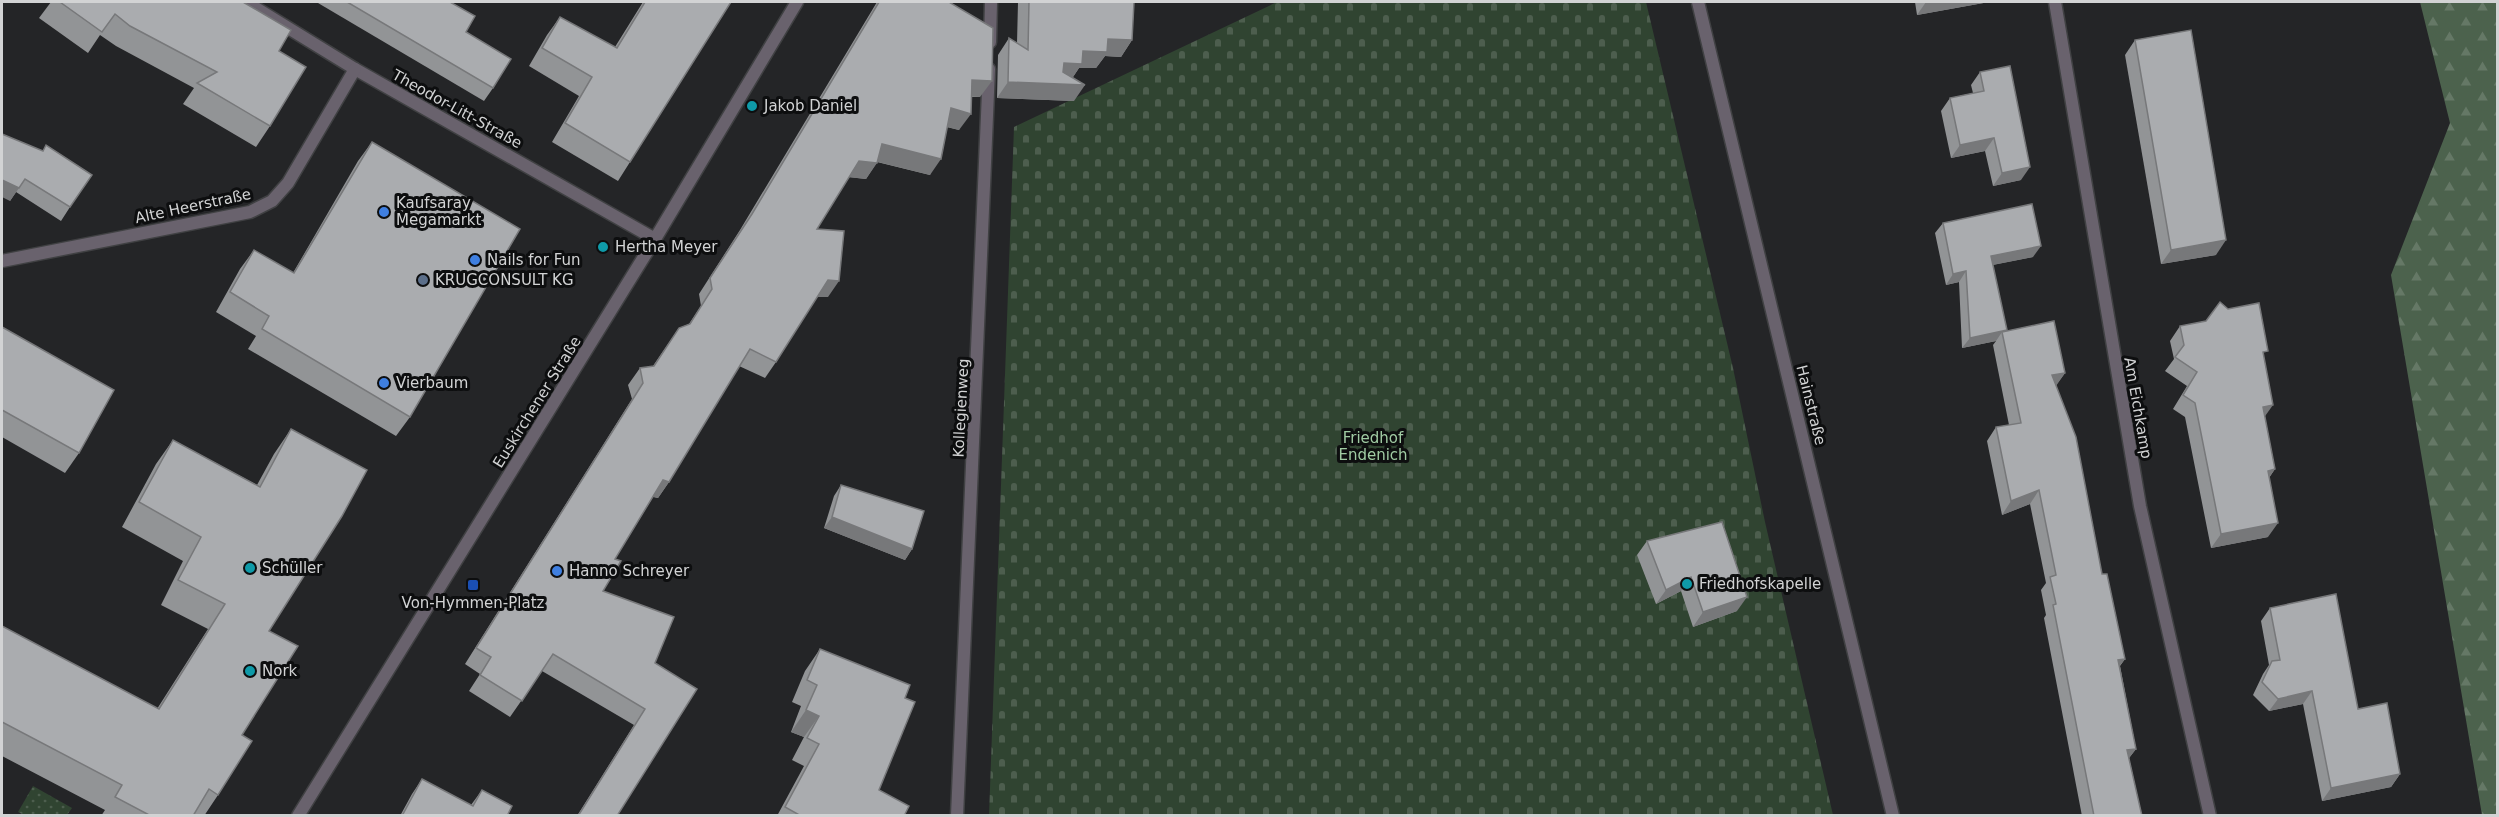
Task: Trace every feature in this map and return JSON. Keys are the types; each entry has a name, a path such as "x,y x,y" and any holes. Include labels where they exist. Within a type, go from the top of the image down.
{"street":[{"name":"Theodor-Litt-Straße","path":"246,2 355,69 655,239"},
{"name":"Euskirchener Straße","path":"298,816 655,239 797,2"},
{"name":"Kollegienweg","path":"957,816 986,193 992,2"},
{"name":"Hainstraße","path":"1698,2 1893,816"},
{"name":"Am Eichkamp","path":"2055,2 2140,506 2210,816"},
{"name":"Alte Heerstraße","path":"2,261 250,212 272,201 288,183 355,69"}],"green space":[{"name":"Friedhof Endenich","path":"1277,2 1646,2 1733,368 1765,522 1833,815 989,816 1014,127"},
{"path":"2420,2 2497,2 2497,815 2482,815 2391,275 2450,123"},
{"path":"33,786 72,808 67,815 24,815 18,812"}],"building":[{"path":"60,2 243,2 291,30 279,51 306,67 270,126 197,83 217,72 130,26 115,14 102,32"},
{"path":"347,2 450,2 475,16 466,32 511,59 493,88"},
{"path":"645,2 731,2 630,162 565,123 592,77 542,48 560,17 617,48"},
{"path":"879,2 949,2 993,28 992,81 972,80 971,114 951,108 941,159 882,144 877,163 859,161 817,229 844,231 839,281 828,280 776,362 750,349 669,482 663,480 615,559 621,561 603,591 674,617 655,663 697,689 617,816 578,816 645,709 553,654 522,701 480,675 491,657 476,648 643,383 640,368 654,366 679,328 690,324 712,289 710,278 752,214"},
{"path":"1029,2 1134,2 1132,40 1108,39 1107,52 1083,51 1082,64 1064,63 1063,72 1085,85 1008,82 1009,38 1028,50"},
{"path":"2191,30 2226,240 2171,250 2135,40"},
{"path":"2010,66 2030,167 2002,173 1994,138 1960,145 1950,98 1984,91 1980,72"},
{"path":"2,134 43,151 46,145 92,175 70,207 25,179 19,188 2,180"},
{"path":"372,142 520,229 410,417 262,329 269,316 230,292 254,250 294,273"},
{"path":"2032,204 2041,246 1991,256 2007,330 1970,338 1966,271 1953,274 1943,223"},
{"path":"2220,302 2228,309 2259,303 2268,351 2263,352 2273,405 2263,407 2275,469 2268,471 2278,523 2221,534 2195,403 2183,395 2197,372 2175,357 2184,345 2180,326 2206,321"},
{"path":"2054,321 2065,373 2052,375 2076,437 2102,574 2107,574 2125,659 2118,660 2136,749 2127,750 2142,816 2094,816 2053,605 2056,604 2050,577 2056,575 2039,490 2011,501 1996,427 2021,423 2002,332"},
{"path":"2,327 114,390 79,453 2,410"},
{"path":"291,429 367,470 342,516 269,631 298,646 242,735 252,741 218,795 209,789 193,816 151,816 115,797 122,785 2,722 2,626 159,709 225,604 178,580 201,537 139,502 173,440 260,487"},
{"path":"841,485 924,511 912,549 832,517"},
{"name":"Friedhofskapelle","path":"1722,522 1747,597 1703,612 1691,577 1666,590 1647,541"},
{"path":"2336,594 2358,709 2387,703 2400,774 2331,788 2312,691 2278,699 2262,682 2272,661 2280,660 2270,608"},
{"path":"820,649 910,685 905,698 915,702 879,790 909,806 904,816 801,816 785,807 819,744 807,738 819,716 806,710 817,685 807,680"},
{"path":"422,779 473,806 482,790 512,806 507,816 402,816"}],"place":[{"name":"Jakob Daniel","path":"752,106"},
{"name":"Kaufsaray Megamarkt","path":"384,212"},
{"name":"Hertha Meyer","path":"603,247"},
{"name":"Nails for Fun","path":"475,260"},
{"name":"KRUGCONSULT KG","path":"423,280"},
{"name":"Vierbaum","path":"384,383"},
{"name":"Schüller","path":"250,568"},
{"name":"Hanno Schreyer","path":"557,571"},
{"name":"Friedhofskapelle","path":"1687,584"},
{"name":"Von-Hymmen-Platz","path":"473,585"},
{"name":"Nork","path":"250,671"}]}
